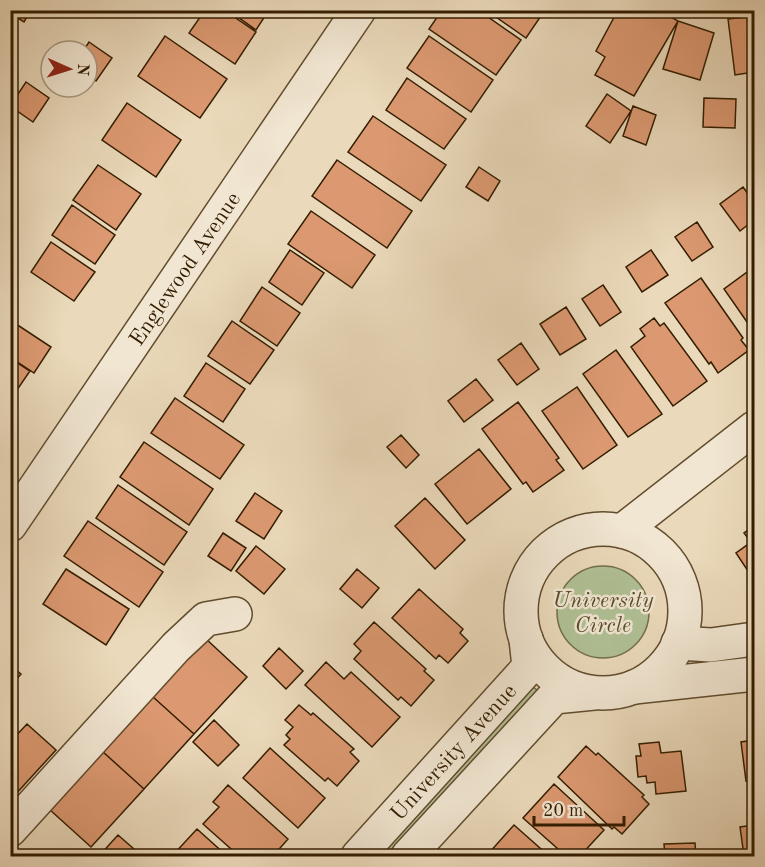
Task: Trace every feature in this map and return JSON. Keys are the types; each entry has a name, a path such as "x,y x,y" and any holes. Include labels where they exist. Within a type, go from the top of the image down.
{"street":[{"name":"Englewood Avenue","path":"10,525 359,10"},
{"path":"622,531 754,428"},
{"path":"632,687 651,677 667,662 678,643 684,621 684,598 678,576 666,558 648,542 622,531 603,528 574,534 549,549 536,564 527,581 522,600 522,620 526,639 535,656 562,682 579,689 597,692 754,674"},
{"path":"10,830 176,647 207,619 235,614"},
{"name":"University Avenue","path":"358,856 529,667 526,639"},
{"path":"678,643 711,645 754,639"},
{"name":"University Avenue","path":"408,856 554,697 597,692"}],"green space":[{"name":"University Circle","path":"603,566 621,569 636,579 646,594 649,612 646,630 636,645 621,655 603,658 585,655 570,645 560,630 557,612 560,594 570,579 585,569"},
{"path":"531,685 538,691 536,696 389,856 372,856"}],"building":[{"path":"10,10 31,10 24,22 10,13"},
{"path":"205,10 224,10 256,32 235,64 189,33"},
{"path":"228,10 269,10 256,30"},
{"path":"442,10 478,10 521,40 496,75 429,29"},
{"path":"486,10 545,10 526,38"},
{"path":"618,10 659,10 678,21 634,96 595,75 605,57 596,51"},
{"path":"754,16 754,72 735,75 728,19"},
{"path":"678,21 714,33 700,80 663,69"},
{"path":"165,36 227,79 200,118 138,76"},
{"path":"429,36 493,80 471,112 407,68"},
{"path":"99,49 112,58 99,77"},
{"path":"407,78 466,119 444,149 386,110"},
{"path":"26,82 39,91 39,99 48,99 33,122 10,106"},
{"path":"607,94 631,111 610,143 586,126"},
{"path":"704,98 736,99 735,128 703,127"},
{"path":"127,103 181,140 156,177 102,140"},
{"path":"633,106 656,115 646,145 623,136"},
{"path":"373,116 446,165 421,201 348,152"},
{"path":"337,160 412,211 387,248 312,196"},
{"path":"98,165 141,194 116,230 73,200"},
{"path":"479,167 500,181 488,201 466,187"},
{"path":"743,187 754,202 754,220 740,231 720,204"},
{"path":"72,205 115,235 95,264 52,235"},
{"path":"311,211 375,255 352,288 288,244"},
{"path":"697,222 713,247 692,261 675,237"},
{"path":"51,242 95,272 74,301 31,272"},
{"path":"290,250 324,273 302,305 269,282"},
{"path":"651,250 668,275 642,292 626,267"},
{"path":"754,267 754,332 724,289"},
{"path":"701,278 749,350 718,373 665,303"},
{"path":"603,285 621,312 600,326 582,299"},
{"path":"262,287 300,313 277,346 240,321"},
{"path":"566,307 586,339 560,355 540,324"},
{"path":"654,318 660,326 664,323 707,381 673,406 631,347 645,336 640,329"},
{"path":"10,320 51,347 34,373 10,357"},
{"path":"232,321 274,350 250,384 208,356"},
{"path":"521,343 539,369 517,385 498,360"},
{"path":"616,350 662,414 628,437 583,374"},
{"path":"10,358 30,371 10,400"},
{"path":"206,363 245,389 223,422 184,396"},
{"path":"476,379 493,400 464,422 448,401"},
{"path":"577,387 617,445 583,469 542,411"},
{"path":"175,398 244,445 220,479 151,433"},
{"path":"518,402 559,458 556,460 564,470 533,492 526,482 523,484 482,429"},
{"path":"401,435 419,455 406,468 387,447"},
{"path":"144,442 213,489 189,525 120,477"},
{"path":"479,449 511,489 467,524 435,484"},
{"path":"118,485 187,532 164,565 96,518"},
{"path":"255,493 282,511 264,539 236,521"},
{"path":"425,498 465,540 435,569 395,526"},
{"path":"88,521 163,572 139,607 64,556"},
{"path":"754,526 754,580 736,553 751,542 744,533"},
{"path":"223,533 246,548 231,571 208,556"},
{"path":"256,546 285,569 264,594 236,571"},
{"path":"66,569 129,609 106,645 43,604"},
{"path":"357,569 379,588 362,608 340,589"},
{"path":"419,589 463,629 460,633 468,641 448,663 439,655 436,659 392,618"},
{"path":"374,622 426,669 424,671 434,680 411,706 401,697 398,700 354,659 361,651 354,644"},
{"path":"205,638 247,677 194,734 152,696"},
{"path":"279,648 303,671 286,689 263,666"},
{"path":"326,662 344,679 351,672 400,717 372,747 305,685"},
{"path":"10,665 21,674 10,686"},
{"path":"152,696 194,734 144,789 102,751"},
{"path":"299,705 311,715 313,713 354,749 350,752 359,761 337,786 328,778 325,781 284,745 290,739 286,735 293,727 285,720"},
{"path":"214,720 239,745 218,766 193,742"},
{"path":"27,724 56,750 14,796 10,796 10,742"},
{"path":"754,740 754,779 746,781 741,742"},
{"path":"659,742 661,753 681,751 686,791 656,794 655,782 647,783 646,776 638,777 636,756 641,756 639,744"},
{"path":"586,746 596,755 598,753 644,795 642,797 649,804 622,834 614,827 612,829 558,777"},
{"path":"270,748 325,798 298,828 243,778"},
{"path":"102,751 144,789 91,847 49,809"},
{"path":"554,784 604,830 580,856 566,856 523,818"},
{"path":"228,785 288,839 273,856 239,856 203,824 219,807 213,802"},
{"path":"514,825 549,856 491,856 488,854"},
{"path":"754,825 754,856 744,856 740,827"},
{"path":"197,829 227,856 172,856"},
{"path":"118,835 142,856 99,856"},
{"path":"695,843 696,856 665,856 664,844"}]}
